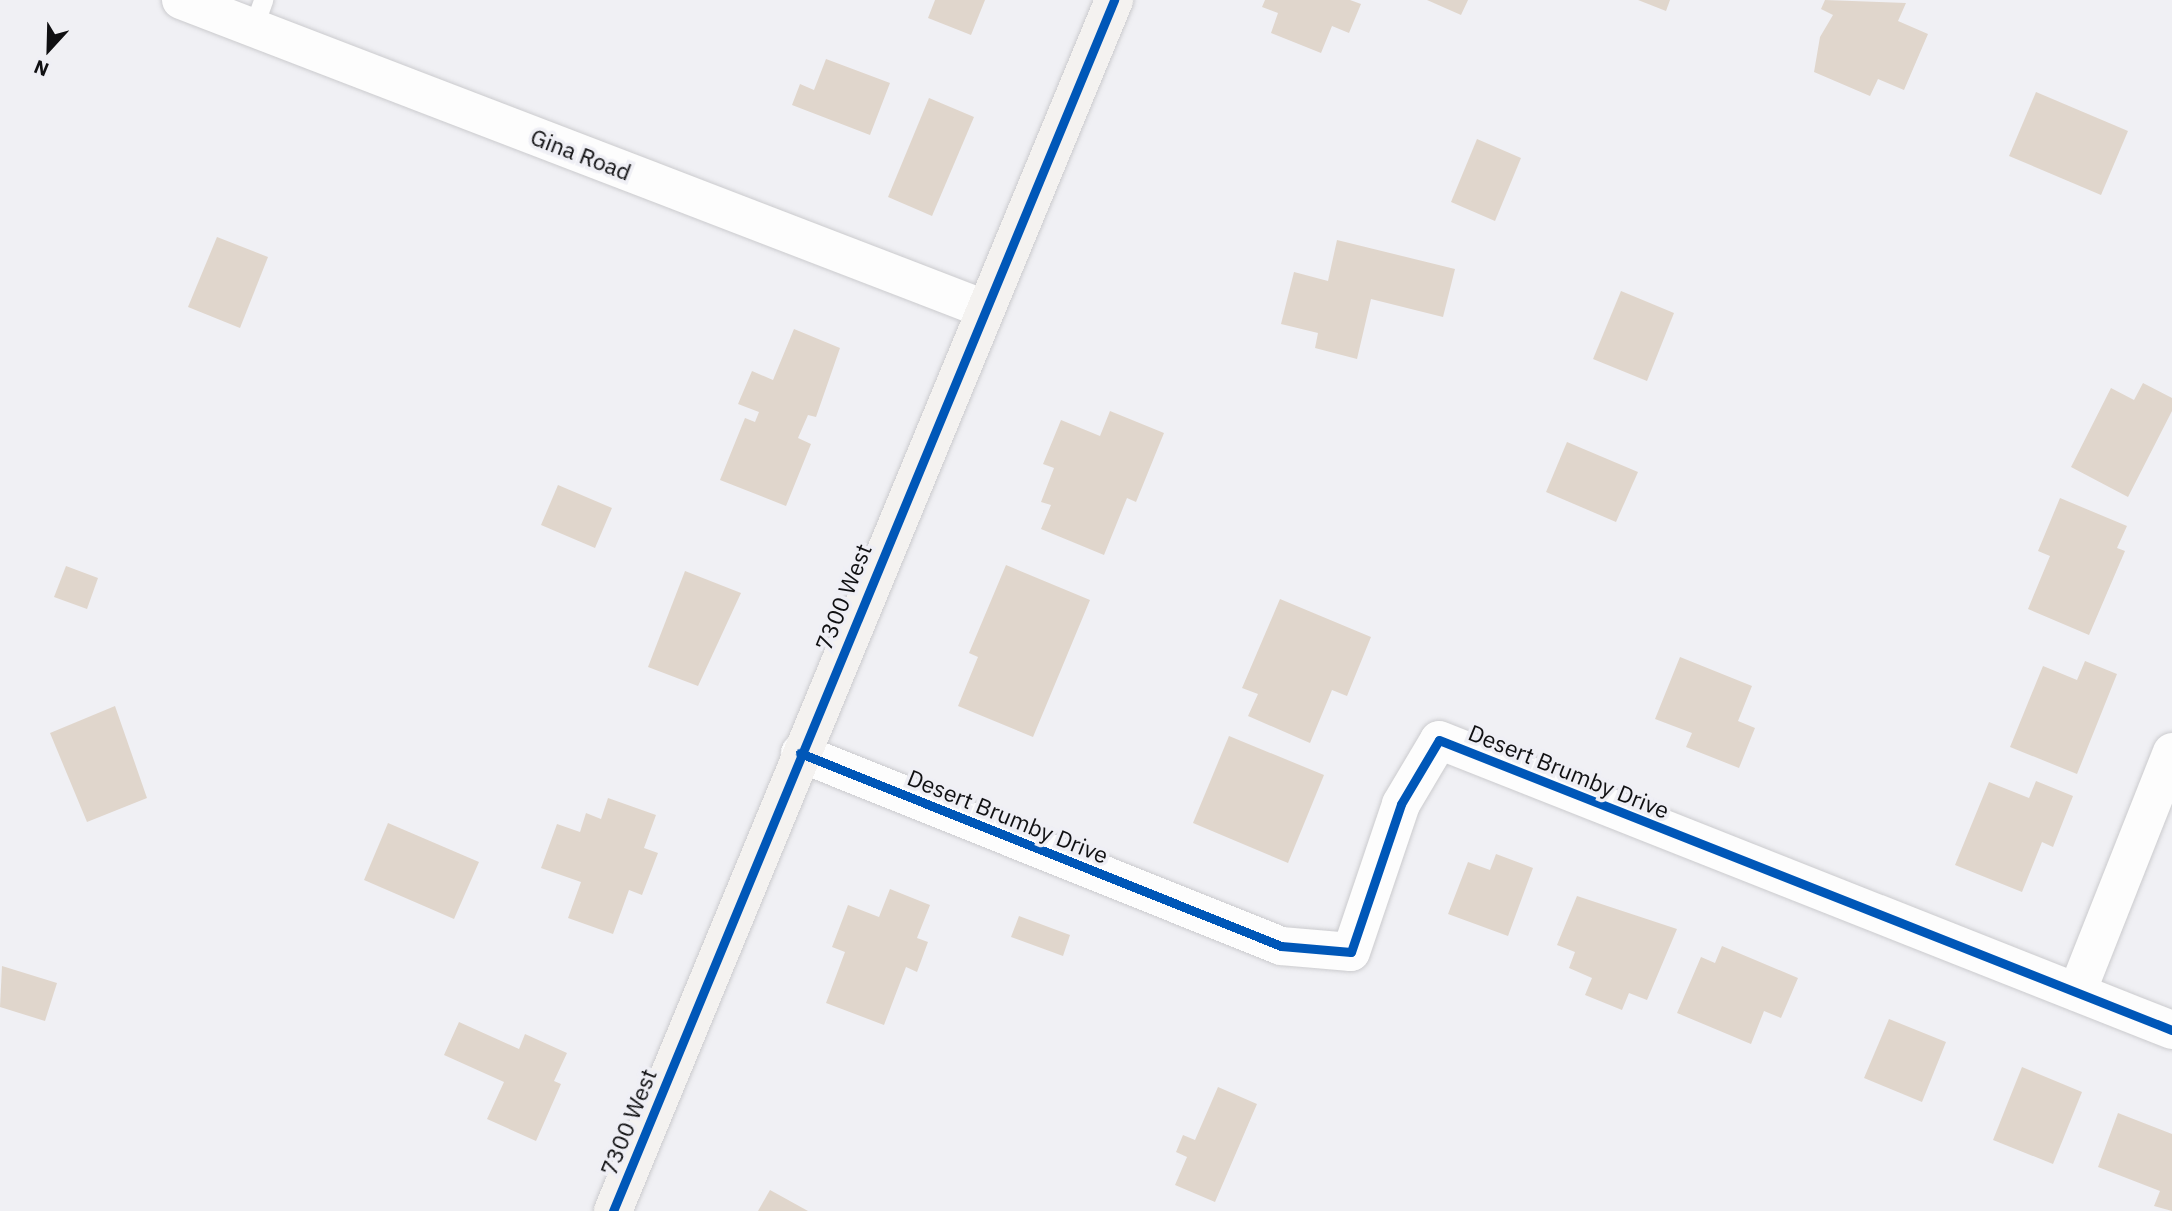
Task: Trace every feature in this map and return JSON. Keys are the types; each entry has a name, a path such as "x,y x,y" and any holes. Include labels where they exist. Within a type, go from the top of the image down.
{"street":[{"name":"Gina Road","path":"181,0 258,14 982,308"},
{"name":"7300 West","path":"613,1211 982,308 1114,0"},
{"name":"Desert Brumby Drive","path":"800,753 1281,946 1351,952 1401,804 1439,740 2172,1030"},
{"path":"2077,992 2172,752"}],"building":[{"path":"935,0 985,0 971,35 928,18"},
{"path":"1265,0 1350,0 1361,4 1349,33 1332,26 1321,53 1271,33 1278,13 1262,7"},
{"path":"1427,0 1468,0 1461,15"},
{"path":"1638,0 1670,0 1666,11"},
{"path":"1825,0 1906,3 1898,21 1928,34 1904,90 1878,79 1870,96 1814,72 1820,37 1833,15 1821,9"},
{"path":"826,59 890,83 870,135 792,105 800,84 814,90"},
{"path":"2036,92 2128,131 2101,195 2009,156"},
{"path":"929,98 974,117 932,216 888,197"},
{"path":"1477,139 1521,158 1495,221 1451,202"},
{"path":"217,237 268,257 240,328 188,307"},
{"path":"1337,240 1455,269 1443,317 1371,299 1357,359 1315,348 1318,333 1281,324 1294,272 1328,281"},
{"path":"1621,291 1674,313 1647,381 1593,359"},
{"path":"794,329 840,348 816,417 808,415 798,438 811,444 786,506 720,480 745,418 755,422 759,412 738,404 752,371 773,380"},
{"path":"2143,383 2172,398 2172,411 2128,497 2071,467 2111,388 2134,400"},
{"path":"1110,411 1164,433 1136,502 1127,498 1104,555 1041,529 1051,505 1041,502 1054,468 1043,464 1061,420 1100,436"},
{"path":"1567,442 1638,472 1616,522 1546,492"},
{"path":"558,485 612,508 595,548 541,525"},
{"path":"2060,498 2127,526 2117,548 2125,551 2089,635 2028,609 2050,556 2038,551"},
{"path":"1006,565 1090,600 1033,737 958,706 978,657 969,653"},
{"path":"66,566 98,578 87,609 54,597"},
{"path":"685,571 741,593 698,686 648,667"},
{"path":"1280,599 1371,637 1347,696 1332,690 1310,743 1248,716 1258,694 1242,688"},
{"path":"1680,657 1752,686 1738,721 1755,728 1739,768 1686,747 1692,733 1655,719"},
{"path":"2085,661 2117,674 2077,774 2010,747 2043,666 2077,680"},
{"path":"115,706 147,798 87,822 50,733"},
{"path":"1229,736 1324,775 1288,863 1193,823"},
{"path":"2036,781 2073,796 2053,847 2042,842 2022,892 1955,865 1989,782 2029,798"},
{"path":"608,798 656,815 644,848 658,853 642,895 629,890 613,934 568,918 581,882 541,868 557,824 580,832 586,813 601,819"},
{"path":"388,823 479,862 454,919 364,880"},
{"path":"1496,854 1533,868 1508,936 1448,914 1468,862 1490,870"},
{"path":"890,889 930,905 917,938 928,942 917,972 906,967 884,1025 826,1003 845,952 832,947 848,905 879,917"},
{"path":"1577,896 1677,929 1647,1000 1629,993 1622,1010 1585,995 1592,978 1569,968 1575,952 1557,945"},
{"path":"1019,916 1070,935 1063,956 1011,937"},
{"path":"1722,946 1798,978 1781,1018 1764,1011 1751,1044 1677,1013 1701,957 1715,963"},
{"path":"2,966 57,983 45,1021 0,1007"},
{"path":"1889,1019 1946,1042 1922,1102 1864,1078"},
{"path":"459,1022 519,1049 525,1034 567,1053 554,1081 561,1084 536,1141 487,1119 504,1082 444,1055"},
{"path":"2022,1067 2082,1092 2053,1164 1993,1140"},
{"path":"1218,1087 1257,1104 1215,1202 1175,1185 1187,1157 1176,1152 1183,1135 1195,1140"},
{"path":"2118,1113 2172,1134 2172,1211 2154,1206 2160,1191 2098,1167"},
{"path":"770,1190 808,1211 758,1211"}],"cycle path":[{"path":"613,1211 1114,0"},
{"path":"800,753 1281,946 1351,952 1401,804 1439,740 2172,1030"}]}
